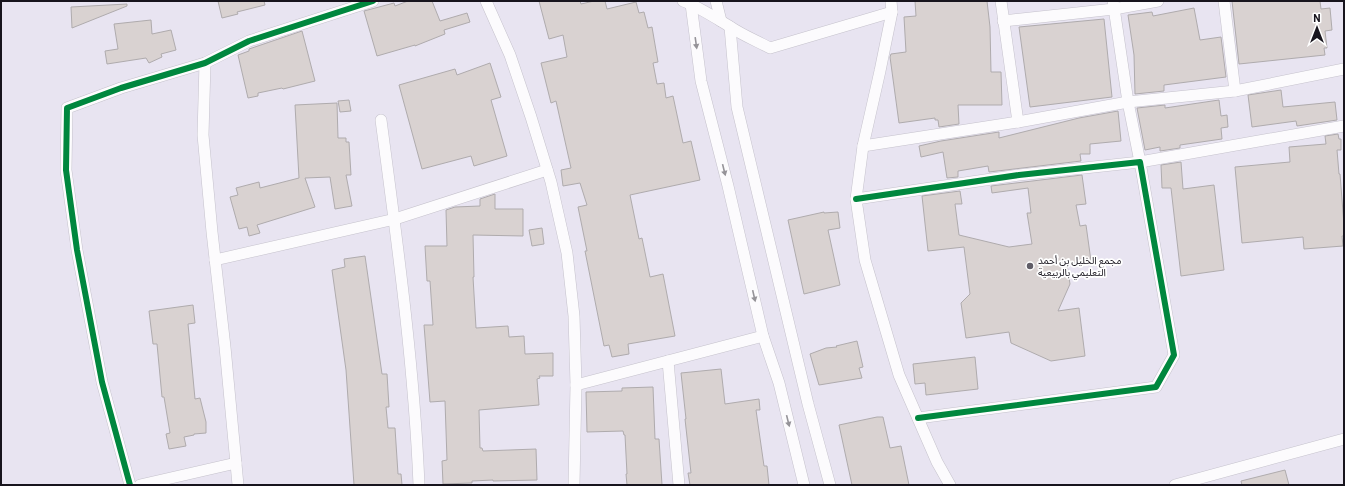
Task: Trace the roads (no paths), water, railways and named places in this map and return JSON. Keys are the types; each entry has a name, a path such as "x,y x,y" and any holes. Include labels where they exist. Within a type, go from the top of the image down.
{"street":[{"path":"130,485 102,382 77,250 66,170 67,108 121,88 205,63 249,41 373,1"},
{"path":"486,1 510,55 547,170 567,253 574,316 576,386 574,485"},
{"path":"716,1 726,24 737,108 808,404 830,485"},
{"path":"1001,1 1018,122"},
{"path":"1003,21 1114,5 1158,1"},
{"path":"1224,1 1235,91"},
{"path":"687,3 770,48 892,6 880,71 863,146 856,199 865,260 899,375 937,462 950,485"},
{"path":"687,3 701,81 728,186 763,336 779,382 804,485"},
{"path":"918,418 1156,388 1174,355 1128,102 1114,5"},
{"path":"205,63 203,135 238,485"},
{"path":"863,146 1018,122 1128,102 1235,91 1344,69"},
{"path":"381,120 400,264 411,366 419,485"},
{"path":"856,199 1019,175 1140,162 1344,126"},
{"path":"215,260 394,219 547,170"},
{"path":"576,386 763,336"},
{"path":"668,361 679,485"},
{"path":"1175,485 1344,440"},
{"path":"140,485 236,463"}],"place":[{"name":"مجمع الخليل بن أحمد التعليمي بالربيعية","path":"1030,266"}]}
